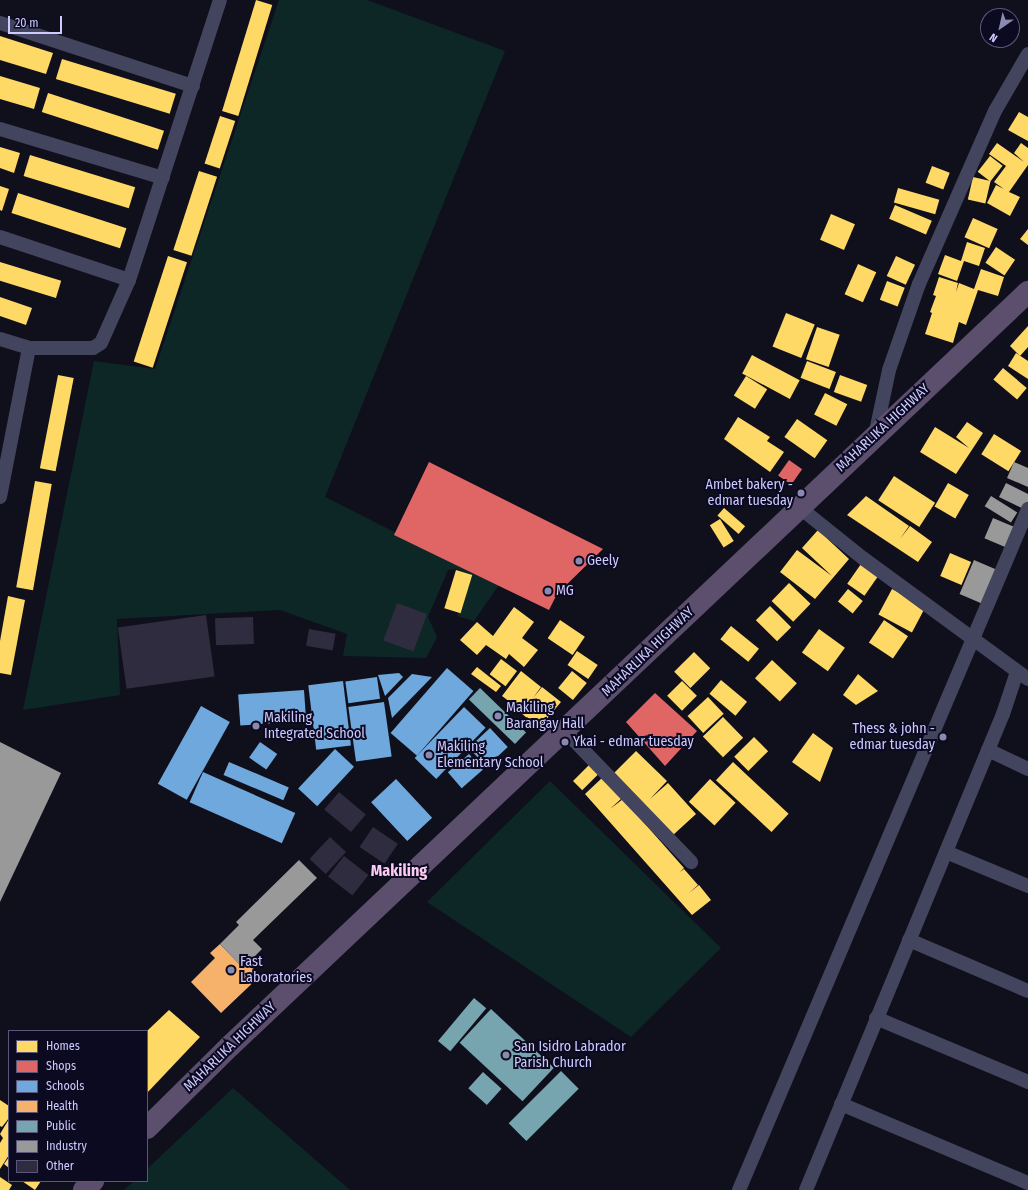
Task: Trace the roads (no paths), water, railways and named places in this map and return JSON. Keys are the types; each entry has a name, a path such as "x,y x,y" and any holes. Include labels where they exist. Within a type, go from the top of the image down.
{"highway":[{"name":"MAHARLIKA HIGHWAY","path":"148,1127 242,1035 1028,292"},
{"path":"84,1190 92,1182"}],"street":[{"path":"0,339 29,348 93,348 101,343 129,280 220,0"},
{"path":"0,23 193,86"},
{"path":"874,436 889,370 919,284 995,111 1028,54"},
{"path":"0,129 163,178"},
{"path":"0,237 129,280"},
{"path":"0,497 4,461 29,348"},
{"path":"799,507 971,638 1023,675 988,750 876,1018 808,1189"},
{"path":"739,1190 971,638 1028,508"},
{"path":"565,731 690,862"},
{"path":"988,750 1028,769"},
{"path":"946,852 1028,886"},
{"path":"909,940 1028,990"},
{"path":"876,1018 1028,1082"},
{"path":"841,1104 1028,1183"}],"place":[{"name":"Ambet bakery - edmar tuesday","path":"801,493"},
{"name":"Geely","path":"579,561"},
{"name":"MG","path":"548,591"},
{"name":"Makiling Barangay Hall","path":"498,716"},
{"name":"Makiling Integrated School","path":"256,726"},
{"name":"Thess & john - edmar tuesday","path":"943,737"},
{"name":"Ykai - edmar tuesday","path":"565,742"},
{"name":"Makiling Elementary School","path":"429,755"},
{"name":"Fast Laboratories","path":"231,970"},
{"name":"San Isidro Labrador Parish Church","path":"506,1055"}],"district":[{"name":"Makiling","path":"399,871"}]}
